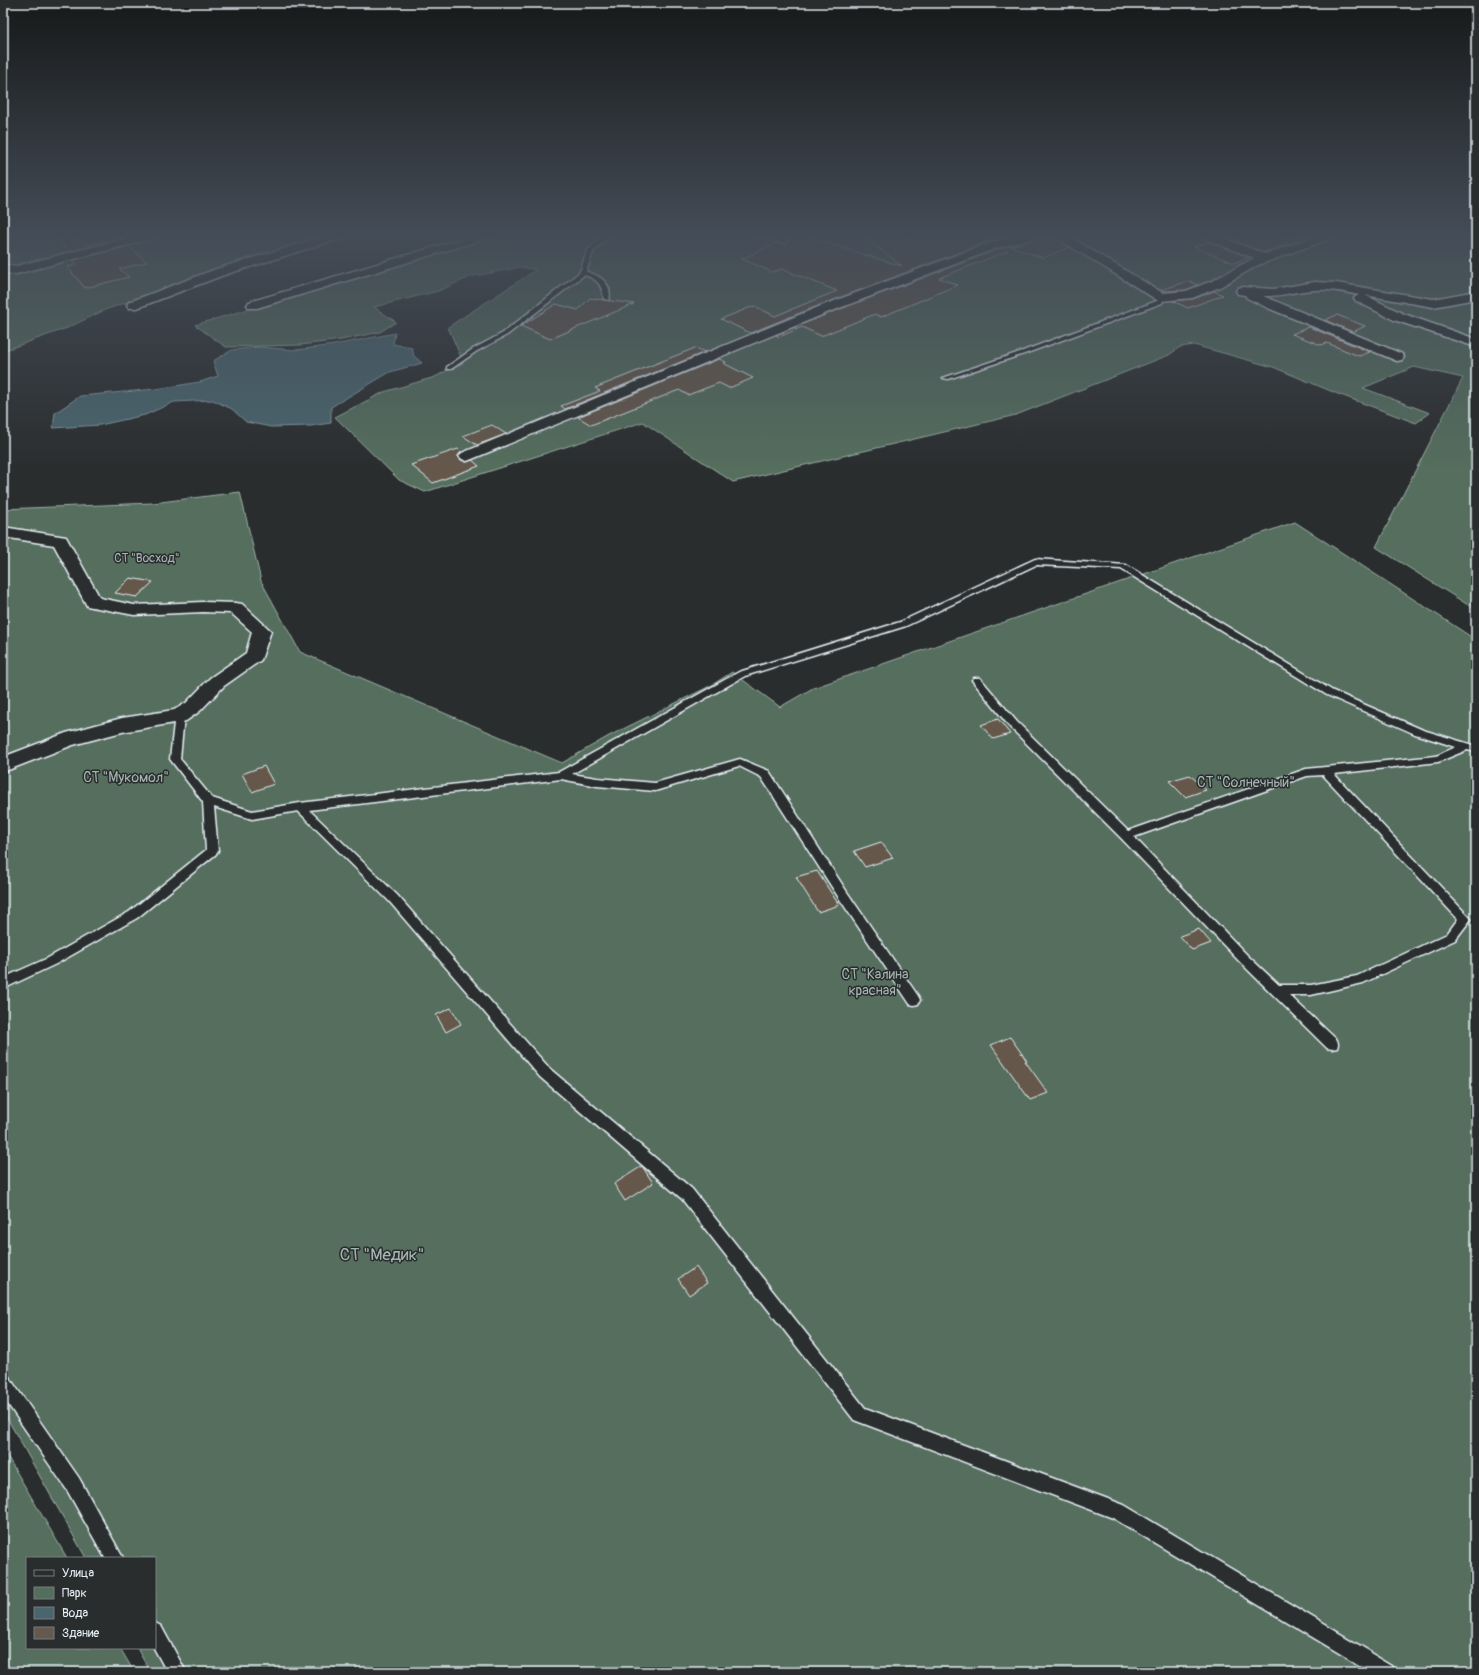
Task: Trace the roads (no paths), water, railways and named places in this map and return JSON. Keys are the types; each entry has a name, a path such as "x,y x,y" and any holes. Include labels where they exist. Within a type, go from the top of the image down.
{"street":[{"path":"467,456 812,314"},
{"path":"1294,314 1397,357"},
{"path":"1392,314 1476,343"},
{"path":"3,532 60,541 93,602 134,610 203,607 236,608 262,630 254,656 217,682 193,707 179,716 122,725 66,740 3,764"}],"lane":[{"path":"449,368 475,350 505,334 530,314"},
{"path":"946,378 1128,314"},
{"path":"561,775 742,674 903,624 1035,562 1123,567 1330,694 1419,732 1471,748"},
{"path":"977,680 1013,724 1126,836 1275,990 1332,1044"},
{"path":"3,984 52,961 133,915 212,851 208,801 175,759 179,716"},
{"path":"1126,836 1306,773 1438,759 1471,748"},
{"path":"208,801 252,815 300,807 561,775 597,782 656,787 740,762 765,774 914,1000"},
{"path":"1275,990 1311,990 1358,980 1451,937 1465,919 1326,771"},
{"path":"300,807 393,898 545,1073 687,1194 860,1414 1118,1512 1388,1672"},
{"path":"3,1383 72,1484 113,1557"},
{"path":"156,1634 177,1672"}],"water":[{"path":"395,333 393,344 412,348 414,356 422,363 390,372 331,407 331,423 310,426 271,427 246,422 232,409 213,400 174,402 145,415 100,425 53,428 55,413 80,396 156,389 200,382 218,376 213,361 232,350 259,347 296,350 334,345"}],"park label":[{"name":"СТ \"Восход\"","path":"147,558"},
{"name":"СТ \"Мукомол\"","path":"126,777"},
{"name":"СТ \"Солнечный\"","path":"1246,782"},
{"name":"СТ \"Калина красная\"","path":"875,982"},
{"name":"СТ \"Медик\"","path":"382,1254"}]}
